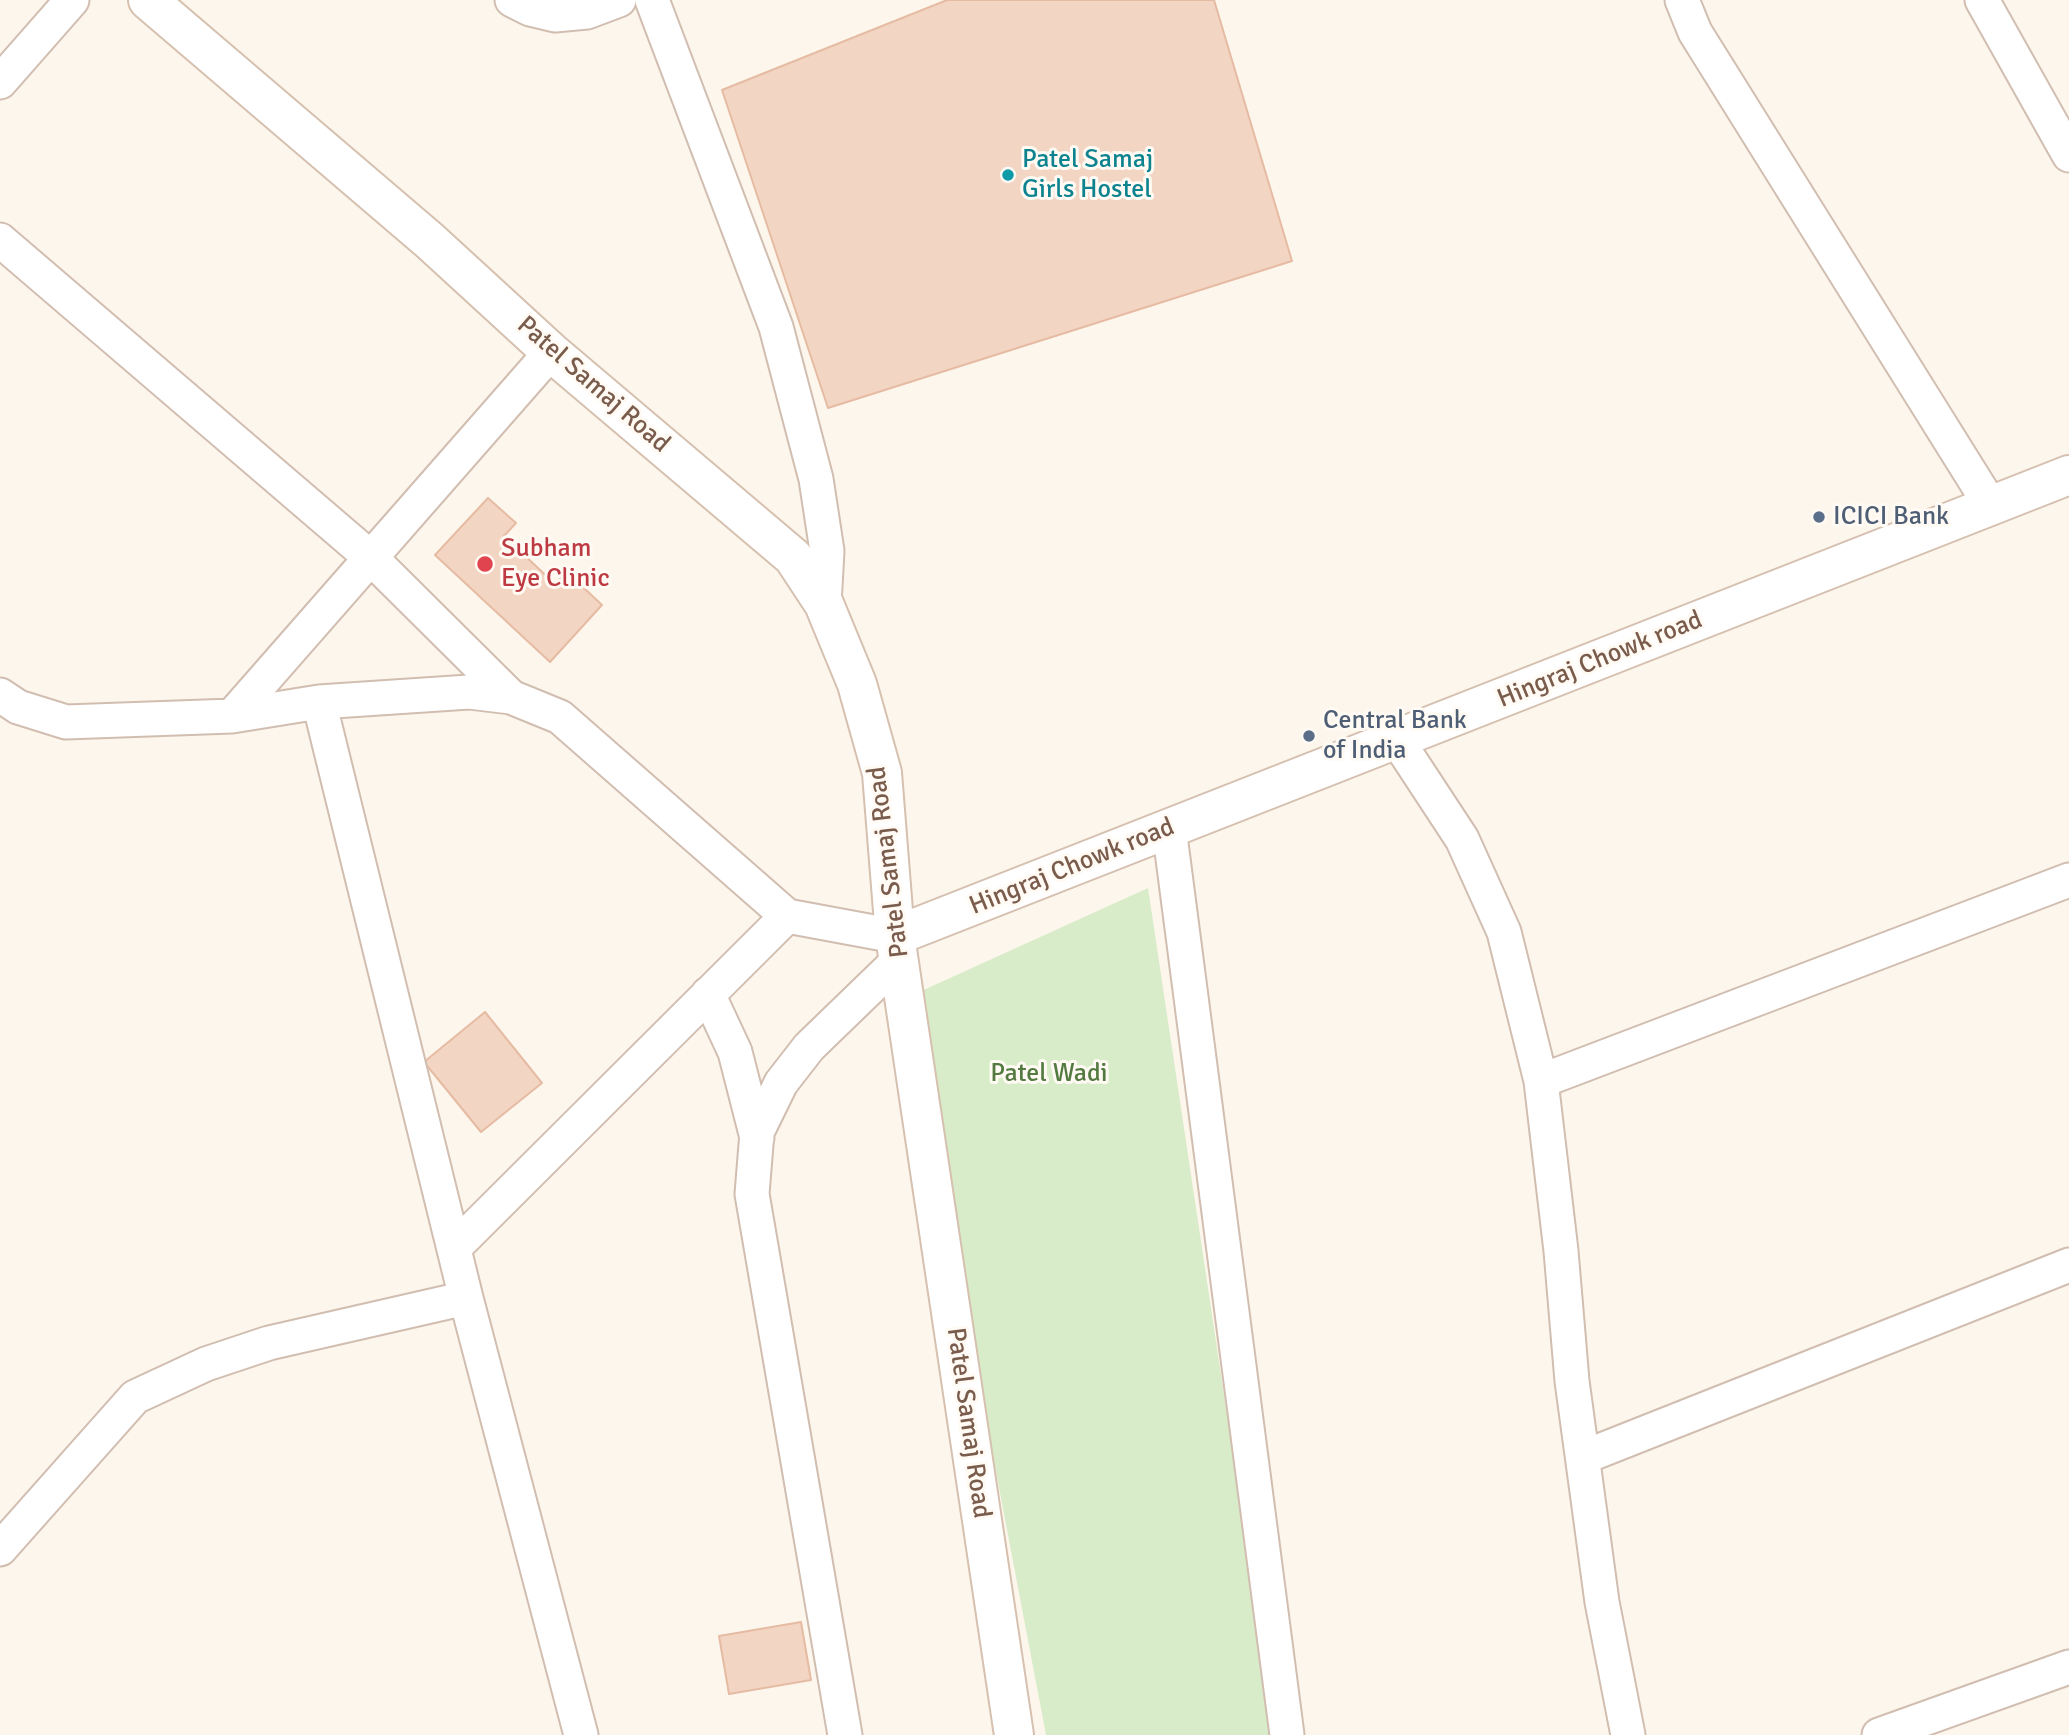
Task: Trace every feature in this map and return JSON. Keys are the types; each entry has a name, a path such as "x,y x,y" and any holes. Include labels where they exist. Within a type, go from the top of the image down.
{"street":[{"path":"0,82 72,0"},
{"name":"Patel Samaj Road","path":"148,0 430,240 551,352 793,557 824,604 857,684 882,773 897,948 1014,1735"},
{"path":"512,0 530,9 555,15 587,12 619,0"},
{"path":"653,0 776,327 816,479 827,551 824,604"},
{"path":"1682,0 1695,32 1991,506"},
{"path":"1982,0 2069,155"},
{"path":"0,240 371,558 512,698"},
{"path":"232,716 551,352"},
{"name":"Hingraj Chowk road","path":"897,948 1169,828 2069,475"},
{"path":"0,695 18,706 66,722 232,716 319,702 469,692 512,698 560,716 787,916 897,948 809,1047 781,1083 757,1132 752,1194 845,1735"},
{"path":"319,702 466,1298 581,1735"},
{"path":"1397,740 1462,839 1504,932 1541,1081 1573,1381 1602,1602 1628,1735"},
{"path":"1169,828 1287,1735"},
{"path":"1541,1081 2069,880"},
{"path":"454,1248 787,916"},
{"path":"709,994 736,1052 757,1138"},
{"path":"1584,1457 2069,1265"},
{"path":"0,1549 135,1396 206,1364 270,1343 466,1298"},
{"path":"1879,1735 2069,1667"}],"green space":[{"name":"Patel Wadi","path":"1148,888 1275,1735 1046,1735 906,998"}],"building":[{"name":"Patel Samaj Girls Hostel","path":"947,0 1214,0 1292,261 828,408 722,90"},
{"path":"488,498 516,523 504,536 555,584 567,572 602,605 550,662 435,555"},
{"path":"485,1012 542,1083 481,1132 424,1062"},
{"path":"801,1622 811,1680 729,1694 719,1636"}],"place":[{"name":"Patel Samaj Girls Hostel","path":"1008,175"},
{"name":"ICICI Bank","path":"1819,517"},
{"name":"Subham Eye Clinic","path":"485,564"},
{"name":"Central Bank of India","path":"1309,736"}]}
